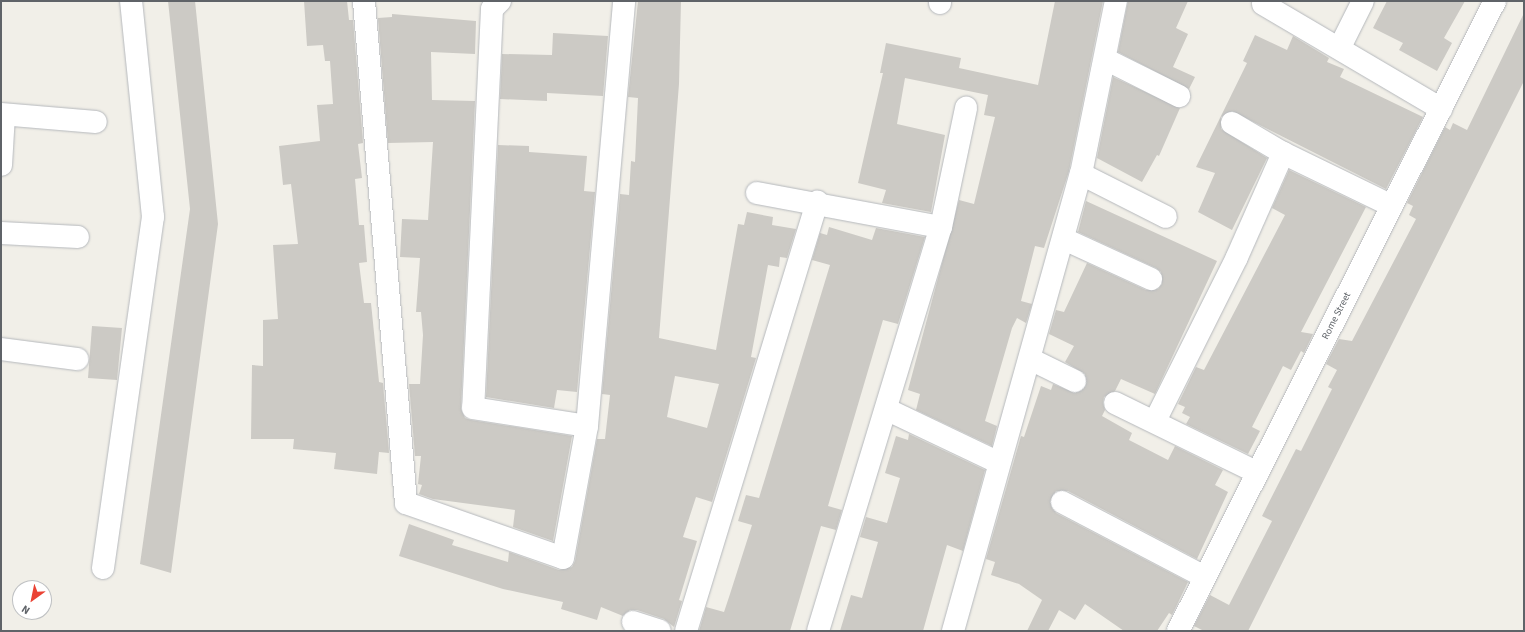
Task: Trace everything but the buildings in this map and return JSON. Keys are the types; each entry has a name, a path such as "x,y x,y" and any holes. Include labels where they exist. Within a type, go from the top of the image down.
{"street":[{"path":"103,568 153,217 131,1"},
{"path":"364,1 406,503 563,558 587,426 624,1"},
{"path":"492,1 500,1"},
{"path":"500,1 492,9 473,408 587,426"},
{"path":"953,631 1081,174 1116,1"},
{"path":"1340,48 1363,1"},
{"name":"Rome Street","path":"1178,631 1495,1"},
{"path":"1263,4 1340,48 1441,109"},
{"path":"1105,59 1179,96"},
{"path":"818,631 888,410 941,227 966,108"},
{"path":"1,165 3,114 96,122"},
{"path":"1232,123 1283,153 1392,206"},
{"path":"1155,421 1237,257 1283,153"},
{"path":"1081,174 1166,217"},
{"path":"757,193 817,202 941,227"},
{"path":"686,631 817,202"},
{"path":"1,233 78,238"},
{"path":"1064,239 1151,279"},
{"path":"1,349 77,359"},
{"path":"1030,359 1075,381"},
{"path":"1115,403 1155,421 1258,473"},
{"path":"888,410 999,463"},
{"path":"1062,502 1205,577"},
{"path":"632,622 660,631"}]}
